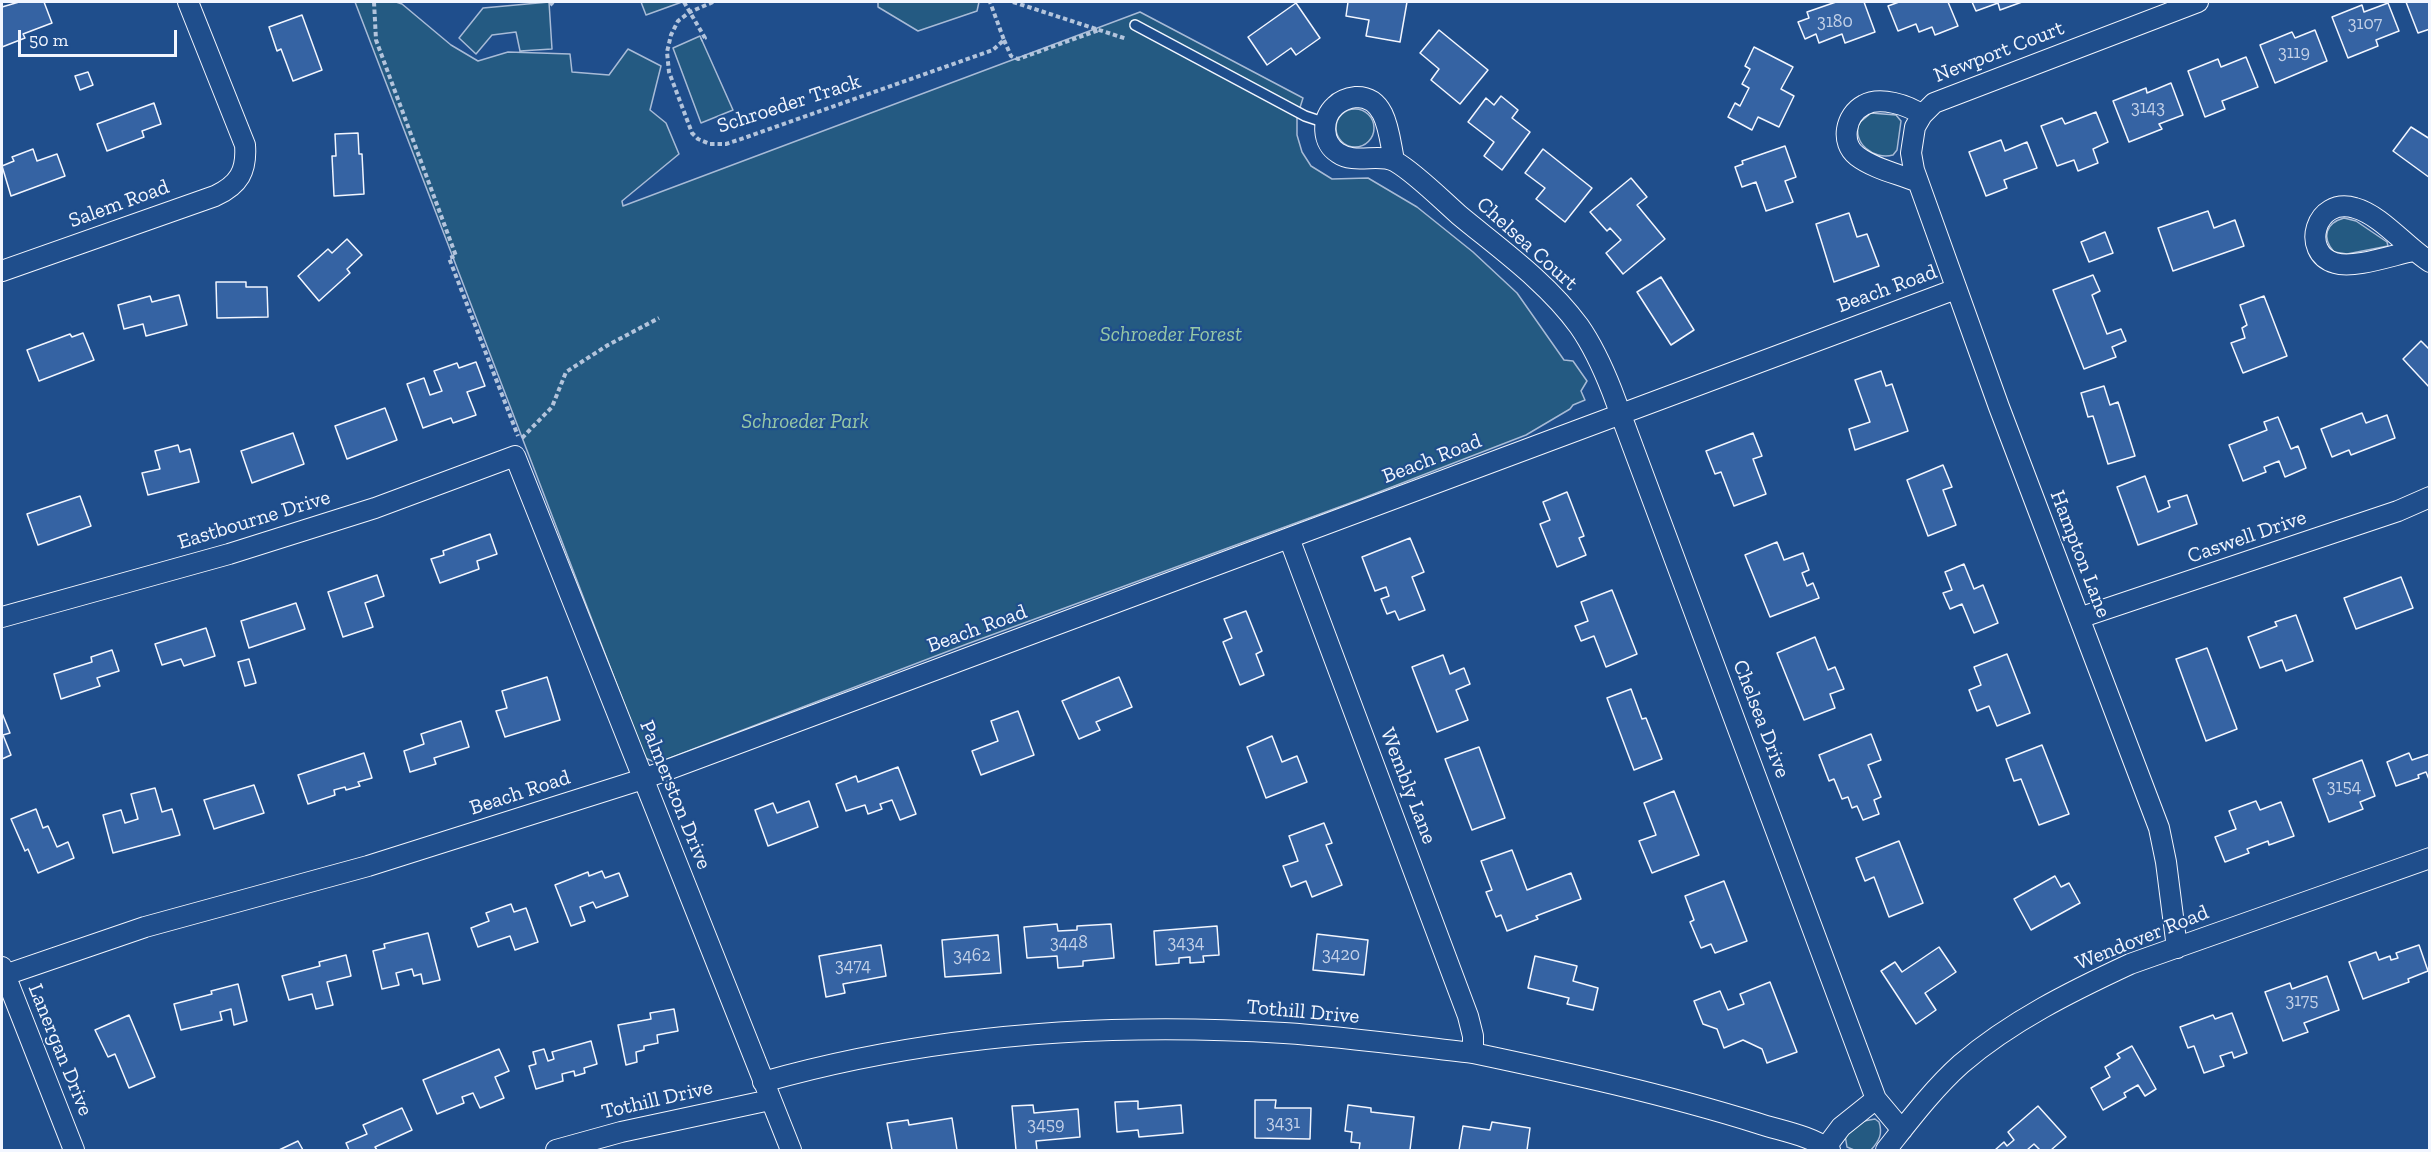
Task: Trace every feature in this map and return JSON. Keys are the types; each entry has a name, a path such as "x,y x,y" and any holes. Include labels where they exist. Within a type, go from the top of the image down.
{"street":[{"name":"Salem Road","path":"2,271 215,196 233,186 244,170 245,145 188,2"},
{"name":"Newport Court","path":"1922,115 1934,103 1951,95 2198,2"},
{"path":"1362,97 1377,105 1384,116 1394,160 1350,158 1339,154 1329,145 1326,123 1336,104 1362,97"},
{"path":"1918,182 1858,156 1848,144 1846,136 1849,121 1865,104 1873,102 1902,106 1922,115"},
{"name":"Hampton Lane","path":"1922,115 1915,127 1911,153 1918,182 2159,828 2166,862 2177,948"},
{"name":"Chelsea Court","path":"1394,160 1534,278 1564,307 1591,345 1621,413"},
{"path":"2413,251 2349,265 2333,263 2321,253 2315,239 2315,228 2321,217 2330,210 2341,206 2355,208 2389,230 2430,262"},
{"name":"Beach Road","path":"2,973 145,927 368,866 643,779 1956,289"},
{"name":"Chelsea Drive","path":"1621,413 1876,1099 1902,1131"},
{"name":"Eastbourne Drive","path":"2,617 229,554 375,508 515,456"},
{"name":"Palmerston Drive","path":"515,456 791,1150"},
{"name":"Caswell Drive","path":"2079,618 2398,511 2430,497"},
{"name":"Wembly Lane","path":"1289,538 1468,1016 1473,1036 1473,1053"},
{"name":"Wendover Road","path":"1886,1150 1936,1090 1961,1065 2012,1027 2083,986 2130,964 2430,858"},
{"name":"Lanergan Drive","path":"2,973 74,1150"},
{"name":"Tothill Drive","path":"556,1150 767,1091 818,1066 888,1052 1006,1036 1090,1031 1220,1030 1286,1033 1473,1053 1590,1078 1710,1109 1805,1138 1828,1149"},
{"path":"1828,1149 1841,1127 1876,1099"}],"lane":[{"path":"1135,25 1305,116 1326,123"}],"path":[{"path":"374,2 376,40 456,256 449,258 520,440 552,407 566,372 608,345 659,318"},
{"path":"684,2 705,38 701,40"},
{"name":"Schroeder Track","path":"713,2 690,12 678,21 671,35 666,59 692,133 710,144 726,144 736,141 970,60 993,51 1004,40"},
{"path":"990,2 1011,56 1018,59 1100,30"},
{"path":"1013,2 1127,39 1149,34"}],"green space":[{"name":"Schroeder Forest","path":"355,2 402,4 451,45 478,61 508,52 570,54 572,72 609,75 628,49 661,66 650,110 666,123 679,154 622,201 623,206 1140,12 1303,98 1297,117 1297,135 1302,152 1311,166 1332,179 1368,178 1417,207 1473,252 1517,293 1564,360 1573,361 1587,381 1581,391 1585,400 1573,405 1526,435 1361,499 967,644 657,763 645,758"},
{"path":"549,2 552,49 520,51 516,32 492,35 476,54 459,38 483,8"},
{"path":"641,2 682,2 646,15"},
{"path":"878,2 979,2 977,11 918,31 878,7"},
{"path":"700,36 733,110 701,123 673,48"},
{"path":"1355,109 1369,114 1374,128 1369,142 1355,147 1341,142 1336,128 1341,114"},
{"path":"1871,113 1896,115 1901,121 1897,150 1893,155 1878,155 1861,143 1859,123"},
{"path":"2344,218 2356,221 2387,242 2388,246 2347,254 2334,252 2328,241 2327,231 2333,223"},
{"path":"1875,1119 1879,1122 1880,1134 1871,1150 1854,1150 1847,1147 1845,1135 1864,1121"}],"building":[{"path":"19,2 44,2 52,23 23,34 25,38 2,47 2,7"},
{"path":"1348,2 1407,2 1400,42 1366,36 1369,20 1346,16"},
{"path":"1836,2 1864,2 1875,32 1845,43 1842,34 1819,43 1816,34 1805,39 1798,22 1809,18 1807,12"},
{"path":"1899,2 1948,2 1958,26 1935,35 1932,27 1919,32 1916,24 1898,31 1888,6"},
{"path":"1972,2 2022,2 2000,10 1998,3 1976,11"},
{"path":"2406,2 2430,2 2430,29 2418,33"},
{"path":"1296,3 1320,38 1296,55 1291,48 1267,65 1248,37"},
{"path":"2388,3 2399,31 2376,40 2378,46 2348,58 2332,17 2362,5 2364,12"},
{"path":"302,15 322,70 293,81 281,49 277,51 269,27"},
{"path":"1439,30 1488,70 1460,104 1431,80 1439,69 1420,53"},
{"path":"2315,30 2327,61 2275,83 2260,45 2292,32 2295,38"},
{"path":"1754,47 1793,67 1781,89 1794,96 1779,127 1758,117 1752,130 1728,117 1735,103 1740,106 1749,88 1742,84 1750,69 1745,66"},
{"path":"2246,57 2258,87 2222,101 2225,109 2205,117 2188,71 2218,59 2221,67"},
{"path":"88,72 93,85 80,90 75,76"},
{"path":"2171,83 2183,115 2159,124 2162,129 2129,142 2113,101 2146,88 2147,93"},
{"path":"1501,96 1518,110 1512,118 1530,132 1502,170 1484,156 1494,142 1468,122 1486,98 1494,105"},
{"path":"154,103 161,124 142,131 144,137 107,151 97,124"},
{"path":"2096,112 2108,142 2093,149 2098,163 2078,171 2074,160 2057,166 2041,126 2062,118 2065,124"},
{"path":"2411,127 2430,139 2430,178 2393,151"},
{"path":"358,133 359,154 362,154 364,194 334,196 332,156 336,156 335,134"},
{"path":"2001,140 2005,151 2027,142 2037,168 2004,180 2007,188 1986,196 1969,152"},
{"path":"1785,146 1796,177 1785,181 1793,202 1766,211 1756,182 1742,187 1735,167 1743,164 1742,161"},
{"path":"33,149 37,161 57,154 65,176 11,196 2,166 14,161 12,157"},
{"path":"1543,149 1592,188 1565,222 1536,199 1545,188 1525,173"},
{"path":"1631,178 1647,197 1637,205 1665,239 1623,274 1606,253 1621,240 1610,228 1607,231 1590,212"},
{"path":"2208,211 2214,228 2235,220 2244,246 2173,271 2158,228"},
{"path":"1849,213 1857,237 1867,234 1879,266 1834,282 1816,224"},
{"path":"2105,232 2113,253 2089,262 2081,242"},
{"path":"347,239 362,255 347,269 350,273 319,301 298,276 328,249 332,253"},
{"path":"2093,275 2100,291 2092,295 2107,334 2121,329 2126,341 2112,347 2116,357 2084,369 2053,290"},
{"path":"1661,277 1694,330 1671,345 1637,292"},
{"path":"216,282 246,282 246,287 267,287 268,317 217,318"},
{"path":"179,295 187,325 146,336 143,324 124,329 118,305 150,296 152,302"},
{"path":"2264,296 2287,356 2243,373 2231,343 2245,338 2242,328 2247,325 2240,305"},
{"path":"83,333 94,360 39,381 27,350 70,334 72,337"},
{"path":"2421,341 2430,350 2430,388 2403,359"},
{"path":"476,362 485,386 467,392 476,415 453,423 451,418 423,428 407,384 424,378 430,395 442,391 434,371 457,363 459,368"},
{"path":"1881,371 1886,386 1892,384 1908,431 1855,450 1849,429 1870,422 1855,380"},
{"path":"2104,386 2110,405 2118,402 2135,456 2108,464 2093,416 2088,417 2081,393"},
{"path":"385,408 397,440 347,459 335,426"},
{"path":"2362,413 2366,423 2387,415 2395,438 2351,455 2349,450 2332,457 2321,429"},
{"path":"2278,417 2291,449 2298,446 2306,468 2285,477 2279,461 2264,467 2266,472 2243,481 2229,445 2267,430 2264,422"},
{"path":"293,433 304,464 252,483 241,451"},
{"path":"1753,433 1762,456 1753,459 1766,494 1734,506 1721,472 1715,474 1706,451"},
{"path":"178,445 180,452 190,449 199,482 148,495 142,473 160,469 155,451"},
{"path":"1943,465 1952,487 1943,490 1956,525 1928,536 1907,480"},
{"path":"2145,476 2158,512 2170,507 2168,501 2187,495 2197,524 2138,545 2117,487"},
{"path":"1567,492 1584,536 1579,538 1586,555 1557,567 1540,524 1550,520 1543,502"},
{"path":"80,496 91,526 38,545 27,514"},
{"path":"490,534 497,554 477,561 479,569 440,583 431,559 444,555 443,551"},
{"path":"1410,538 1424,572 1412,577 1425,610 1399,620 1395,611 1387,614 1381,599 1389,596 1386,587 1375,591 1362,557"},
{"path":"1777,542 1784,560 1803,553 1809,570 1802,573 1807,586 1813,583 1819,598 1770,617 1745,555"},
{"path":"1964,564 1974,589 1983,585 1998,623 1974,633 1962,604 1950,609 1943,593 1952,590 1945,572"},
{"path":"377,575 384,596 365,603 373,627 343,637 328,592"},
{"path":"2401,577 2413,608 2356,629 2344,598"},
{"path":"1612,590 1637,654 1606,667 1594,636 1581,641 1575,626 1588,621 1581,602"},
{"path":"296,603 305,629 249,648 241,621"},
{"path":"1246,611 1262,651 1256,654 1264,675 1240,685 1223,642 1232,638 1224,619"},
{"path":"2296,615 2313,661 2286,671 2282,660 2260,668 2248,637 2277,626 2275,622"},
{"path":"206,628 215,656 184,666 181,659 162,665 155,644"},
{"path":"1815,637 1828,670 1835,667 1844,689 1830,694 1835,708 1804,720 1777,653"},
{"path":"2207,648 2237,729 2206,741 2176,659"},
{"path":"112,650 119,671 97,678 100,686 61,699 54,674 92,662 91,657"},
{"path":"2007,654 2030,713 1997,726 1989,706 1977,711 1969,690 1981,685 1974,667"},
{"path":"1443,655 1450,674 1464,668 1470,684 1456,690 1468,720 1437,732 1412,667"},
{"path":"249,659 256,683 245,686 238,662"},
{"path":"547,677 560,720 505,737 496,711 507,708 502,691"},
{"path":"1119,677 1132,707 1096,722 1100,730 1079,739 1062,701"},
{"path":"1631,689 1642,719 1646,718 1662,759 1634,770 1607,698"},
{"path":"1018,711 1034,755 981,775 972,751 998,741 991,721"},
{"path":"2,713 10,733 3,735 11,755 2,759"},
{"path":"461,721 469,747 434,758 436,764 410,772 404,751 424,744 421,734"},
{"path":"1871,734 1881,760 1868,765 1881,797 1874,800 1879,814 1863,820 1857,806 1852,808 1848,797 1842,799 1834,779 1829,781 1819,755"},
{"path":"1272,736 1282,762 1297,756 1307,782 1266,798 1247,747"},
{"path":"2042,745 2069,814 2039,825 2021,779 2014,781 2006,759"},
{"path":"1479,747 1505,818 1472,830 1445,759"},
{"path":"364,753 372,778 358,782 360,786 346,790 345,787 334,790 335,795 308,804 298,775"},
{"path":"2409,753 2412,760 2430,754 2430,782 2426,772 2418,775 2419,778 2396,786 2387,762"},
{"path":"2362,760 2375,796 2360,802 2363,809 2329,822 2313,779"},
{"path":"898,767 916,814 900,820 892,800 880,804 882,809 868,814 865,805 846,811 836,784 856,776 858,782"},
{"path":"254,785 264,813 214,829 204,800"},
{"path":"155,788 162,812 172,809 180,835 113,853 103,815 121,810 125,823 138,819 131,794"},
{"path":"1674,791 1699,855 1652,873 1639,841 1656,835 1644,803"},
{"path":"809,801 818,827 768,846 755,810 773,803 777,813"},
{"path":"2256,801 2260,810 2281,802 2294,836 2269,845 2268,841 2247,849 2249,853 2225,862 2215,837 2236,829 2229,811"},
{"path":"36,809 43,828 48,826 57,847 68,842 74,858 38,873 11,819"},
{"path":"1324,823 1332,843 1326,845 1342,885 1312,897 1306,881 1291,887 1283,866 1298,861 1289,836"},
{"path":"1899,841 1923,903 1889,917 1874,877 1865,881 1856,858"},
{"path":"1512,850 1527,890 1571,873 1581,899 1536,916 1538,919 1507,931 1501,915 1496,917 1486,892 1492,890 1481,861"},
{"path":"602,871 605,878 619,873 628,896 596,908 593,902 580,907 585,921 571,926 555,885 588,872 589,876"},
{"path":"2055,876 2061,887 2069,883 2080,903 2031,930 2014,899"},
{"path":"1724,881 1747,941 1715,953 1711,944 1701,948 1690,922 1694,920 1685,896"},
{"path":"511,904 514,912 526,908 538,942 515,950 510,936 478,947 471,928 489,921 486,913"},
{"path":"1057,924 1058,931 1077,930 1077,926 1111,924 1114,958 1083,961 1083,966 1058,968 1057,956 1027,958 1024,927"},
{"path":"1217,926 1219,955 1203,956 1204,962 1190,963 1190,957 1179,958 1179,963 1156,965 1154,931"},
{"path":"428,933 440,980 423,984 421,974 414,976 412,969 396,973 399,985 382,989 373,951 385,948 384,944"},
{"path":"1317,934 1368,940 1364,975 1313,970"},
{"path":"998,935 1001,973 945,977 942,940"},
{"path":"881,945 886,976 843,984 845,993 826,997 819,956"},
{"path":"2419,945 2428,971 2408,979 2409,982 2363,999 2349,962 2376,952 2379,960 2390,956 2391,960 2398,958 2396,953"},
{"path":"1939,947 1956,972 1925,993 1936,1010 1916,1024 1881,971 1895,962 1902,972"},
{"path":"346,955 351,976 327,982 333,1005 316,1009 312,994 289,1000 282,976 320,966 319,962"},
{"path":"1535,956 1577,966 1573,981 1598,988 1593,1010 1567,1004 1569,998 1528,988"},
{"path":"2327,976 2339,1010 2304,1023 2308,1032 2283,1041 2265,992 2290,983 2292,989"},
{"path":"1770,982 1797,1052 1767,1063 1762,1049 1743,1040 1724,1048 1717,1029 1703,1024 1694,1001 1720,991 1728,1010 1744,1004 1740,994"},
{"path":"238,984 247,1021 234,1025 231,1009 220,1012 222,1020 181,1030 174,1004"},
{"path":"674,1009 678,1031 657,1035 658,1043 644,1046 644,1050 636,1052 637,1062 626,1065 618,1025 651,1019 650,1013"},
{"path":"2232,1013 2247,1053 2234,1058 2232,1052 2220,1056 2224,1066 2204,1073 2194,1046 2188,1048 2180,1027 2213,1015 2215,1019"},
{"path":"129,1015 155,1077 129,1088 115,1054 108,1057 95,1030"},
{"path":"591,1041 597,1064 584,1068 585,1073 575,1076 574,1071 562,1074 563,1081 536,1089 529,1066 536,1064 533,1052 544,1049 548,1061 554,1059 552,1052"},
{"path":"2132,1046 2156,1089 2145,1096 2138,1085 2124,1093 2126,1097 2103,1110 2091,1088 2110,1077 2105,1067 2120,1058 2117,1054"},
{"path":"499,1049 509,1071 495,1077 504,1098 480,1108 473,1093 462,1097 464,1103 437,1114 423,1080"},
{"path":"1255,1100 1276,1100 1275,1108 1311,1108 1310,1139 1255,1138"},
{"path":"1138,1101 1138,1109 1181,1105 1183,1133 1139,1137 1138,1130 1117,1132 1115,1102"},
{"path":"1033,1105 1034,1113 1078,1109 1080,1137 1036,1141 1037,1150 1016,1150 1012,1106"},
{"path":"1348,1105 1371,1108 1371,1112 1414,1117 1410,1150 1359,1150 1360,1143 1351,1142 1352,1132 1345,1131"},
{"path":"2038,1106 2066,1137 2051,1150 2040,1150 2034,1144 2027,1150 1995,1150 2004,1142 2007,1146 2014,1140 2008,1132"},
{"path":"402,1108 412,1130 375,1147 377,1150 349,1150 346,1143 367,1134 363,1125"},
{"path":"952,1118 957,1150 892,1150 887,1123 908,1120 909,1125"},
{"path":"1492,1122 1530,1128 1527,1150 1459,1150 1463,1126 1490,1130"},
{"path":"298,1141 303,1150 279,1150"}],"park label":[{"name":"Schroeder Park","path":"805,422"}]}
